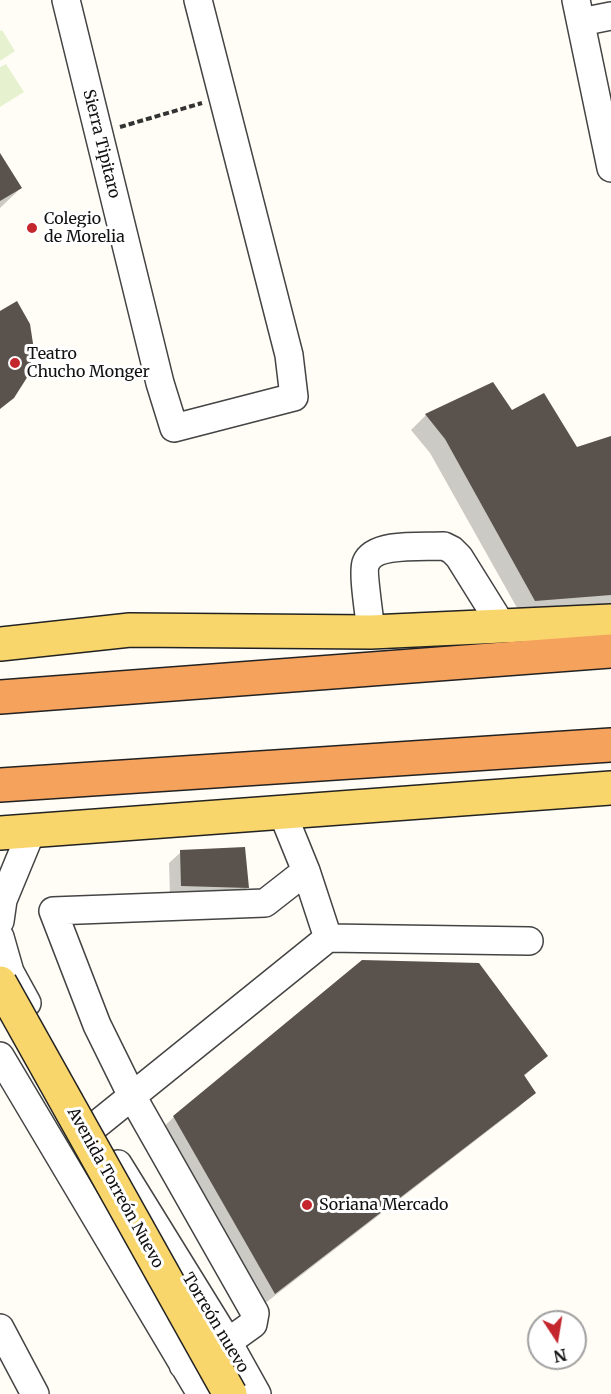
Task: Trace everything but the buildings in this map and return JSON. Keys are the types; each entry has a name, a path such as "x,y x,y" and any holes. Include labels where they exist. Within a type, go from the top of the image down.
{"highway":[{"path":"0,697 611,651"},
{"path":"0,785 611,746"}],"main road":[{"path":"0,638 130,630 371,632 611,621"},
{"path":"0,644 130,630"},
{"path":"16,831 611,788"},
{"name":"Avenida Torreón Nuevo","path":"0,983 230,1394"},
{"name":"Avenida Torreón Nuevo","path":"0,1019 212,1394"}],"street":[{"name":"Sierra Tipitaro","path":"66,0 160,383 174,428 294,397 289,355 223,97"},
{"path":"198,0 223,97"},
{"path":"609,151 579,11 611,16"},
{"path":"371,632 364,565 372,554 384,549 444,546 459,557 502,626"},
{"path":"282,812 306,871 328,939"},
{"path":"0,921 16,831"},
{"path":"183,1365 228,1341 253,1324 255,1313 132,1096 97,1025 53,911 265,903 306,871"},
{"name":"Torreón nuevo","path":"0,937 10,972 95,1126 228,1341 257,1394"},
{"path":"95,1126 328,939 529,941"},
{"path":"0,1056 201,1394"},
{"path":"0,1328 34,1394"}],"path":[{"path":"99,133 223,97"}],"green space":[{"path":"2,30 15,51 0,61 0,31"},
{"path":"6,64 24,92 0,107 0,67"}],"place":[{"name":"Colegio de Morelia","path":"32,228"},
{"name":"Teatro Chucho Monger","path":"15,363"},
{"name":"Soriana Mercado","path":"307,1205"}]}
